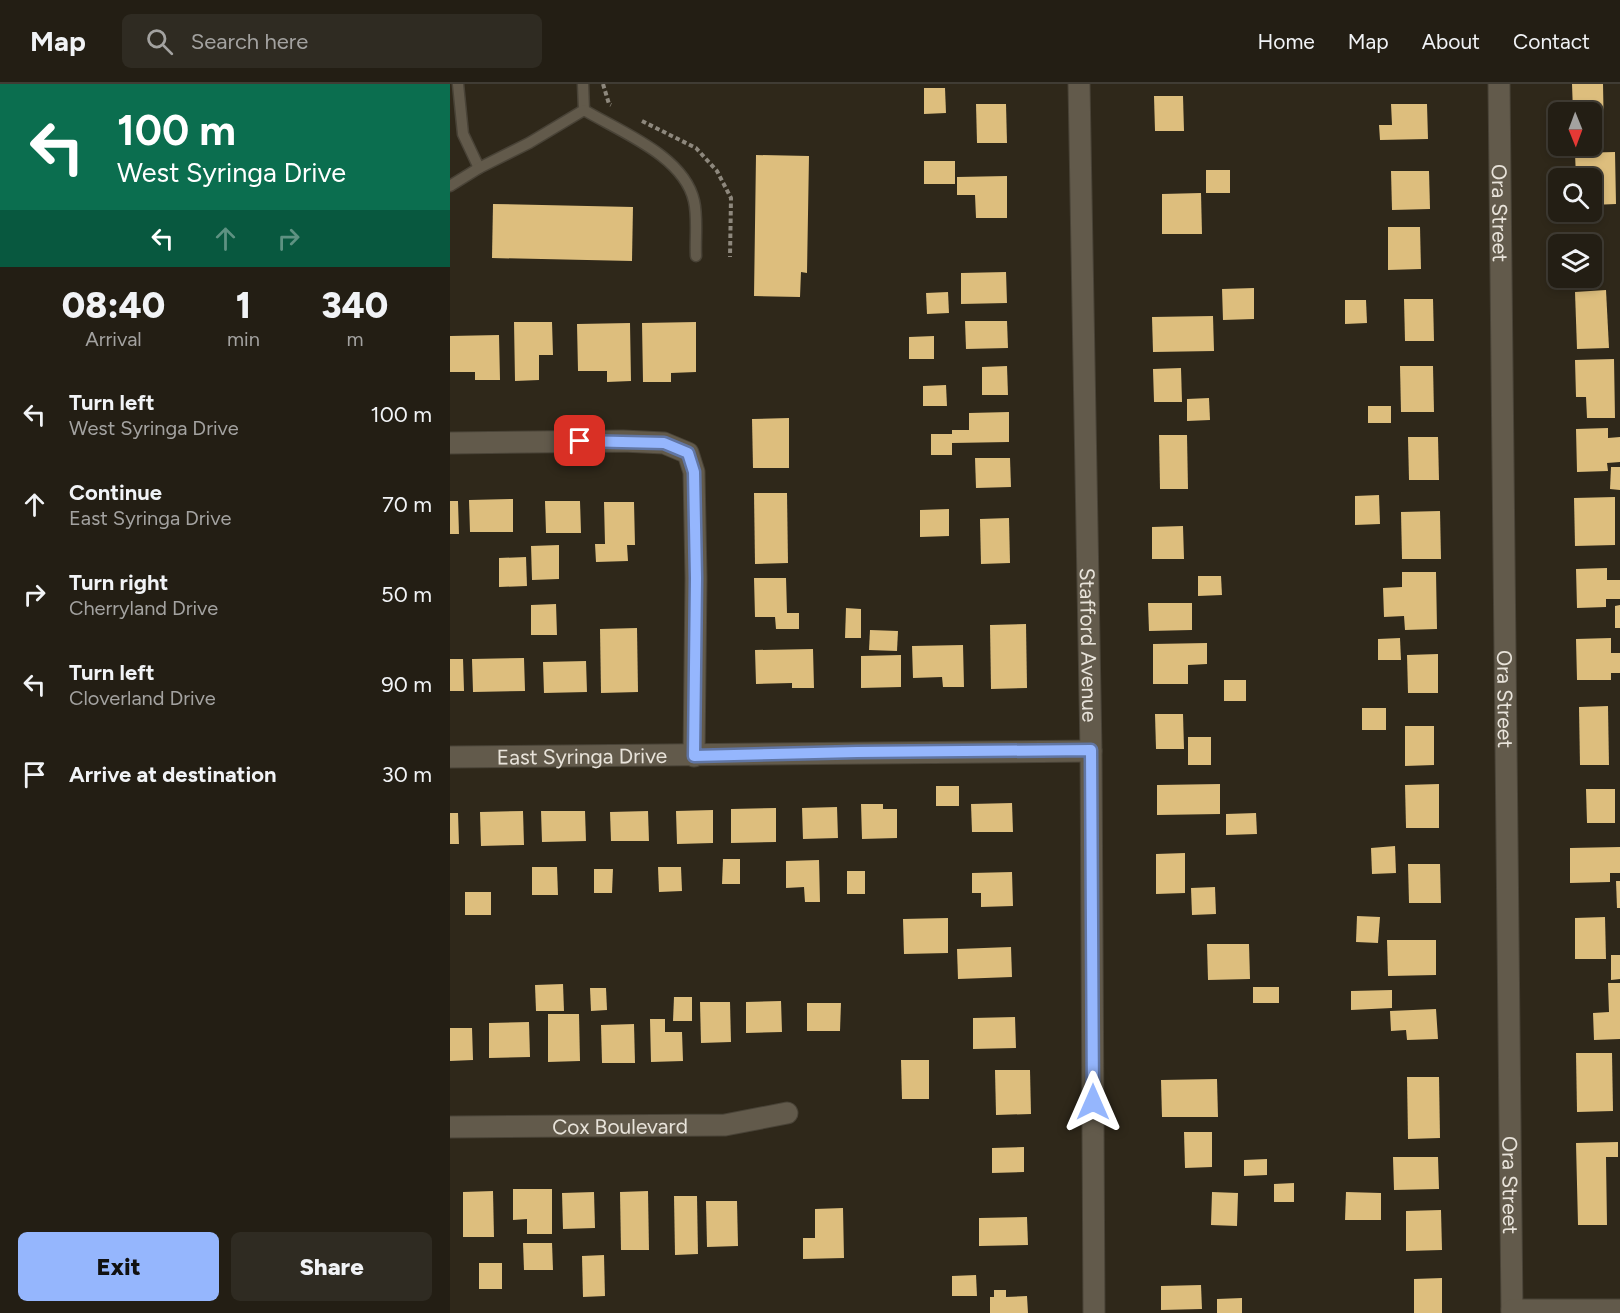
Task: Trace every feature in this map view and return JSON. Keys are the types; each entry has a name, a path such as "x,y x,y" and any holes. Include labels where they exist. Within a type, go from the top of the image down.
{"street":[{"name":"Stafford Avenue","path":"1079,84 1091,750 1094,1313"},
{"name":"Ora Street","path":"1499,84 1512,1311"},
{"path":"450,443 623,441 664,443 688,453 694,472 696,578 694,756"},
{"name":"East Syringa Drive","path":"450,757 1091,750"},
{"name":"Cox Boulevard","path":"450,1127 725,1125 787,1113"},
{"path":"1512,1311 1620,1310"}],"lane":[{"path":"458,84 463,134 478,168"},
{"path":"583,84 584,110"},
{"path":"450,186 478,168 529,143 584,110"},
{"path":"584,110 666,157 685,178 695,202 696,256"}],"building":[{"path":"1572,84 1603,84 1604,136 1602,136 1602,102 1573,102"},
{"path":"924,88 945,88 946,113 924,114"},
{"path":"1154,96 1183,96 1184,131 1155,131"},
{"path":"976,104 1006,104 1007,143 977,143"},
{"path":"1391,104 1427,104 1428,139 1380,140 1379,125 1392,125"},
{"path":"1602,152 1615,152 1616,204 1602,205 1602,168 1576,168 1575,156 1602,156"},
{"path":"756,155 809,156 807,273 801,272 800,297 754,296"},
{"path":"924,161 955,161 955,184 924,184"},
{"path":"1206,170 1230,170 1230,193 1206,193"},
{"path":"1391,171 1429,171 1430,209 1392,210"},
{"path":"1007,176 1007,218 976,218 975,195 957,195 957,177"},
{"path":"1201,193 1202,234 1162,234 1162,194"},
{"path":"493,204 633,207 632,261 492,258"},
{"path":"1388,227 1420,227 1421,269 1388,270"},
{"path":"1006,272 1007,303 961,304 961,273"},
{"path":"1254,288 1254,319 1223,320 1222,289"},
{"path":"1606,290 1609,348 1577,349 1575,292"},
{"path":"948,292 949,313 927,314 926,293"},
{"path":"1404,299 1433,299 1434,341 1405,341"},
{"path":"1345,300 1366,300 1367,323 1345,324"},
{"path":"1213,316 1214,351 1153,352 1152,317"},
{"path":"965,321 1007,321 1008,348 966,349"},
{"path":"514,322 552,322 553,355 539,355 539,380 515,381"},
{"path":"696,322 696,372 671,373 671,382 643,382 642,323"},
{"path":"630,323 631,381 607,382 607,371 578,371 577,324"},
{"path":"499,335 500,380 475,380 475,372 450,372 450,336"},
{"path":"934,336 934,359 909,359 909,337"},
{"path":"1614,359 1615,418 1587,418 1586,397 1576,397 1575,360"},
{"path":"1007,366 1008,395 982,395 982,367"},
{"path":"1400,366 1433,366 1434,412 1401,412"},
{"path":"1181,368 1182,402 1154,402 1153,369"},
{"path":"946,385 947,406 923,406 923,386"},
{"path":"1209,398 1210,420 1187,421 1187,399"},
{"path":"1368,406 1391,406 1391,423 1368,423"},
{"path":"1009,412 1009,442 952,443 952,455 931,455 931,434 952,434 952,430 969,430 969,413"},
{"path":"789,418 789,468 753,468 752,419"},
{"path":"1608,428 1608,438 1620,437 1620,462 1607,463 1608,471 1577,472 1576,429"},
{"path":"1159,435 1187,435 1188,489 1160,489"},
{"path":"1408,437 1438,437 1439,480 1409,480"},
{"path":"975,458 1010,458 1011,487 976,488"},
{"path":"1611,467 1620,467 1620,490 1610,489"},
{"path":"754,493 787,493 788,563 755,564"},
{"path":"1379,495 1380,524 1355,525 1355,496"},
{"path":"1615,497 1615,545 1575,546 1574,498"},
{"path":"513,499 513,532 470,532 469,500"},
{"path":"450,501 458,501 459,534 450,534"},
{"path":"545,501 580,501 581,533 546,533"},
{"path":"604,502 634,502 635,545 627,545 628,561 596,562 595,544 605,544"},
{"path":"949,509 949,536 920,537 920,510"},
{"path":"1440,511 1441,559 1402,559 1401,512"},
{"path":"1009,518 1010,563 981,564 980,519"},
{"path":"1183,526 1184,559 1152,559 1152,527"},
{"path":"559,545 559,579 532,580 531,546"},
{"path":"526,557 527,586 499,587 499,558"},
{"path":"1607,568 1607,580 1620,580 1620,599 1606,599 1606,607 1577,608 1576,569"},
{"path":"1402,572 1436,572 1437,629 1405,630 1404,616 1384,617 1383,588 1402,587"},
{"path":"1198,576 1221,576 1222,595 1198,596"},
{"path":"754,578 786,578 787,613 799,613 799,629 776,629 775,617 755,617"},
{"path":"1148,603 1192,603 1192,630 1149,631"},
{"path":"556,604 557,635 531,635 531,605"},
{"path":"1620,605 1620,628 1615,628 1615,606"},
{"path":"846,608 861,609 861,638 845,638"},
{"path":"1026,624 1027,688 991,689 990,625"},
{"path":"637,628 638,692 601,693 600,629"},
{"path":"870,630 898,631 897,651 869,650"},
{"path":"1400,638 1401,660 1378,660 1378,639"},
{"path":"1611,638 1611,653 1620,653 1620,673 1611,673 1611,680 1577,680 1576,639"},
{"path":"1207,643 1207,664 1188,665 1188,684 1153,684 1153,644"},
{"path":"963,645 964,687 943,687 942,677 913,678 912,646"},
{"path":"813,649 814,688 792,688 792,683 756,684 755,650"},
{"path":"1438,654 1438,693 1408,693 1407,655"},
{"path":"901,655 901,687 861,688 861,656"},
{"path":"524,658 525,691 473,692 472,659"},
{"path":"450,659 463,659 464,691 450,691"},
{"path":"586,661 587,692 544,693 543,662"},
{"path":"1224,680 1246,680 1246,701 1224,701"},
{"path":"1608,706 1609,765 1580,765 1579,707"},
{"path":"1362,708 1386,708 1386,730 1362,730"},
{"path":"1155,714 1183,714 1184,749 1156,749"},
{"path":"1405,726 1434,726 1434,765 1405,766"},
{"path":"1188,737 1211,737 1211,765 1188,765"},
{"path":"1220,784 1220,814 1157,815 1157,785"},
{"path":"1439,784 1439,828 1406,828 1405,785"},
{"path":"936,786 959,786 959,806 936,806"},
{"path":"1586,789 1615,789 1615,823 1587,823"},
{"path":"1012,803 1013,832 972,832 971,804"},
{"path":"861,804 883,804 883,809 897,809 897,838 862,839"},
{"path":"837,807 838,838 803,839 802,808"},
{"path":"776,808 776,842 731,843 731,809"},
{"path":"713,810 713,843 677,844 676,811"},
{"path":"523,811 524,845 481,846 480,812"},
{"path":"541,811 585,811 586,841 542,842"},
{"path":"648,811 649,841 611,841 610,812"},
{"path":"450,813 458,813 459,844 450,844"},
{"path":"1256,813 1257,834 1226,835 1226,814"},
{"path":"1395,846 1396,873 1372,874 1371,848"},
{"path":"1620,847 1620,873 1610,873 1610,882 1570,883 1570,848"},
{"path":"1185,853 1185,893 1156,894 1156,854"},
{"path":"723,859 740,859 740,884 722,884"},
{"path":"819,860 820,902 805,902 804,887 786,888 786,861"},
{"path":"1408,864 1440,864 1441,903 1409,903"},
{"path":"532,867 557,867 558,895 532,895"},
{"path":"658,867 681,867 682,891 659,892"},
{"path":"594,869 613,869 612,893 594,893"},
{"path":"847,871 865,871 865,894 847,894"},
{"path":"1012,872 1013,906 981,907 981,893 972,893 972,873"},
{"path":"1616,881 1620,881 1620,908 1617,908"},
{"path":"1215,887 1216,914 1192,915 1191,888"},
{"path":"465,892 491,892 491,915 465,915"},
{"path":"1357,916 1380,917 1378,943 1356,942"},
{"path":"1605,917 1606,959 1575,959 1575,918"},
{"path":"948,918 948,953 904,954 903,919"},
{"path":"1387,940 1436,940 1436,975 1388,976"},
{"path":"1207,944 1249,944 1250,979 1208,980"},
{"path":"1011,947 1012,977 958,979 957,949"},
{"path":"1611,955 1620,955 1620,979 1611,980"},
{"path":"1608,983 1620,983 1620,1039 1594,1040 1593,1013 1609,1012"},
{"path":"563,984 564,1011 536,1011 535,985"},
{"path":"1253,987 1279,987 1279,1003 1253,1003"},
{"path":"590,988 606,988 607,1010 591,1011"},
{"path":"1392,990 1392,1008 1351,1010 1351,991"},
{"path":"674,997 692,997 692,1021 673,1021"},
{"path":"781,1001 782,1032 746,1033 746,1002"},
{"path":"700,1002 730,1002 731,1042 701,1043"},
{"path":"807,1003 841,1003 840,1031 807,1031"},
{"path":"1436,1009 1438,1039 1407,1040 1406,1030 1391,1031 1390,1011"},
{"path":"548,1014 579,1014 580,1061 548,1062"},
{"path":"1015,1017 1016,1048 973,1049 973,1018"},
{"path":"650,1019 665,1019 665,1032 682,1032 683,1061 651,1062"},
{"path":"529,1022 530,1057 489,1058 489,1023"},
{"path":"634,1024 635,1063 602,1063 601,1025"},
{"path":"450,1028 472,1028 473,1060 450,1061"},
{"path":"1576,1053 1612,1053 1613,1111 1577,1112"},
{"path":"901,1060 929,1060 929,1099 902,1099"},
{"path":"995,1070 1030,1070 1031,1114 996,1115"},
{"path":"1407,1077 1439,1077 1440,1138 1408,1139"},
{"path":"1217,1079 1218,1117 1162,1117 1161,1080"},
{"path":"1184,1132 1212,1132 1212,1167 1185,1168"},
{"path":"1618,1142 1618,1157 1606,1157 1607,1225 1578,1225 1576,1143"},
{"path":"1024,1147 1024,1172 992,1173 992,1148"},
{"path":"1393,1157 1438,1157 1439,1189 1394,1190"},
{"path":"1267,1159 1267,1175 1244,1176 1244,1160"},
{"path":"1294,1183 1294,1202 1274,1202 1274,1184"},
{"path":"513,1189 552,1189 552,1234 527,1234 527,1219 513,1220"},
{"path":"493,1191 494,1237 463,1237 463,1192"},
{"path":"648,1191 649,1250 621,1250 620,1192"},
{"path":"594,1192 595,1228 563,1229 562,1193"},
{"path":"1212,1192 1238,1193 1237,1226 1211,1225"},
{"path":"1346,1192 1381,1193 1381,1220 1345,1220"},
{"path":"674,1196 697,1196 698,1254 675,1255"},
{"path":"706,1201 737,1201 738,1246 707,1247"},
{"path":"843,1208 844,1258 803,1259 803,1238 815,1238 815,1209"},
{"path":"1441,1210 1442,1250 1406,1251 1406,1211"},
{"path":"1027,1217 1028,1245 979,1246 979,1218"},
{"path":"523,1243 552,1243 553,1270 524,1270"},
{"path":"604,1255 605,1296 583,1297 582,1256"},
{"path":"479,1263 502,1263 502,1289 479,1289"},
{"path":"976,1275 977,1296 952,1296 952,1276"},
{"path":"1442,1278 1442,1313 1414,1313 1414,1279"},
{"path":"1201,1285 1202,1309 1161,1310 1161,1286"},
{"path":"994,1290 1006,1290 1006,1297 1027,1296 1028,1313 990,1313 990,1297 994,1297"},
{"path":"1242,1298 1242,1313 1217,1313 1217,1299"}],"route":[{"path":"580,441 664,443 688,453 694,472 696,578 694,756 1091,750 1093,1102"}]}
